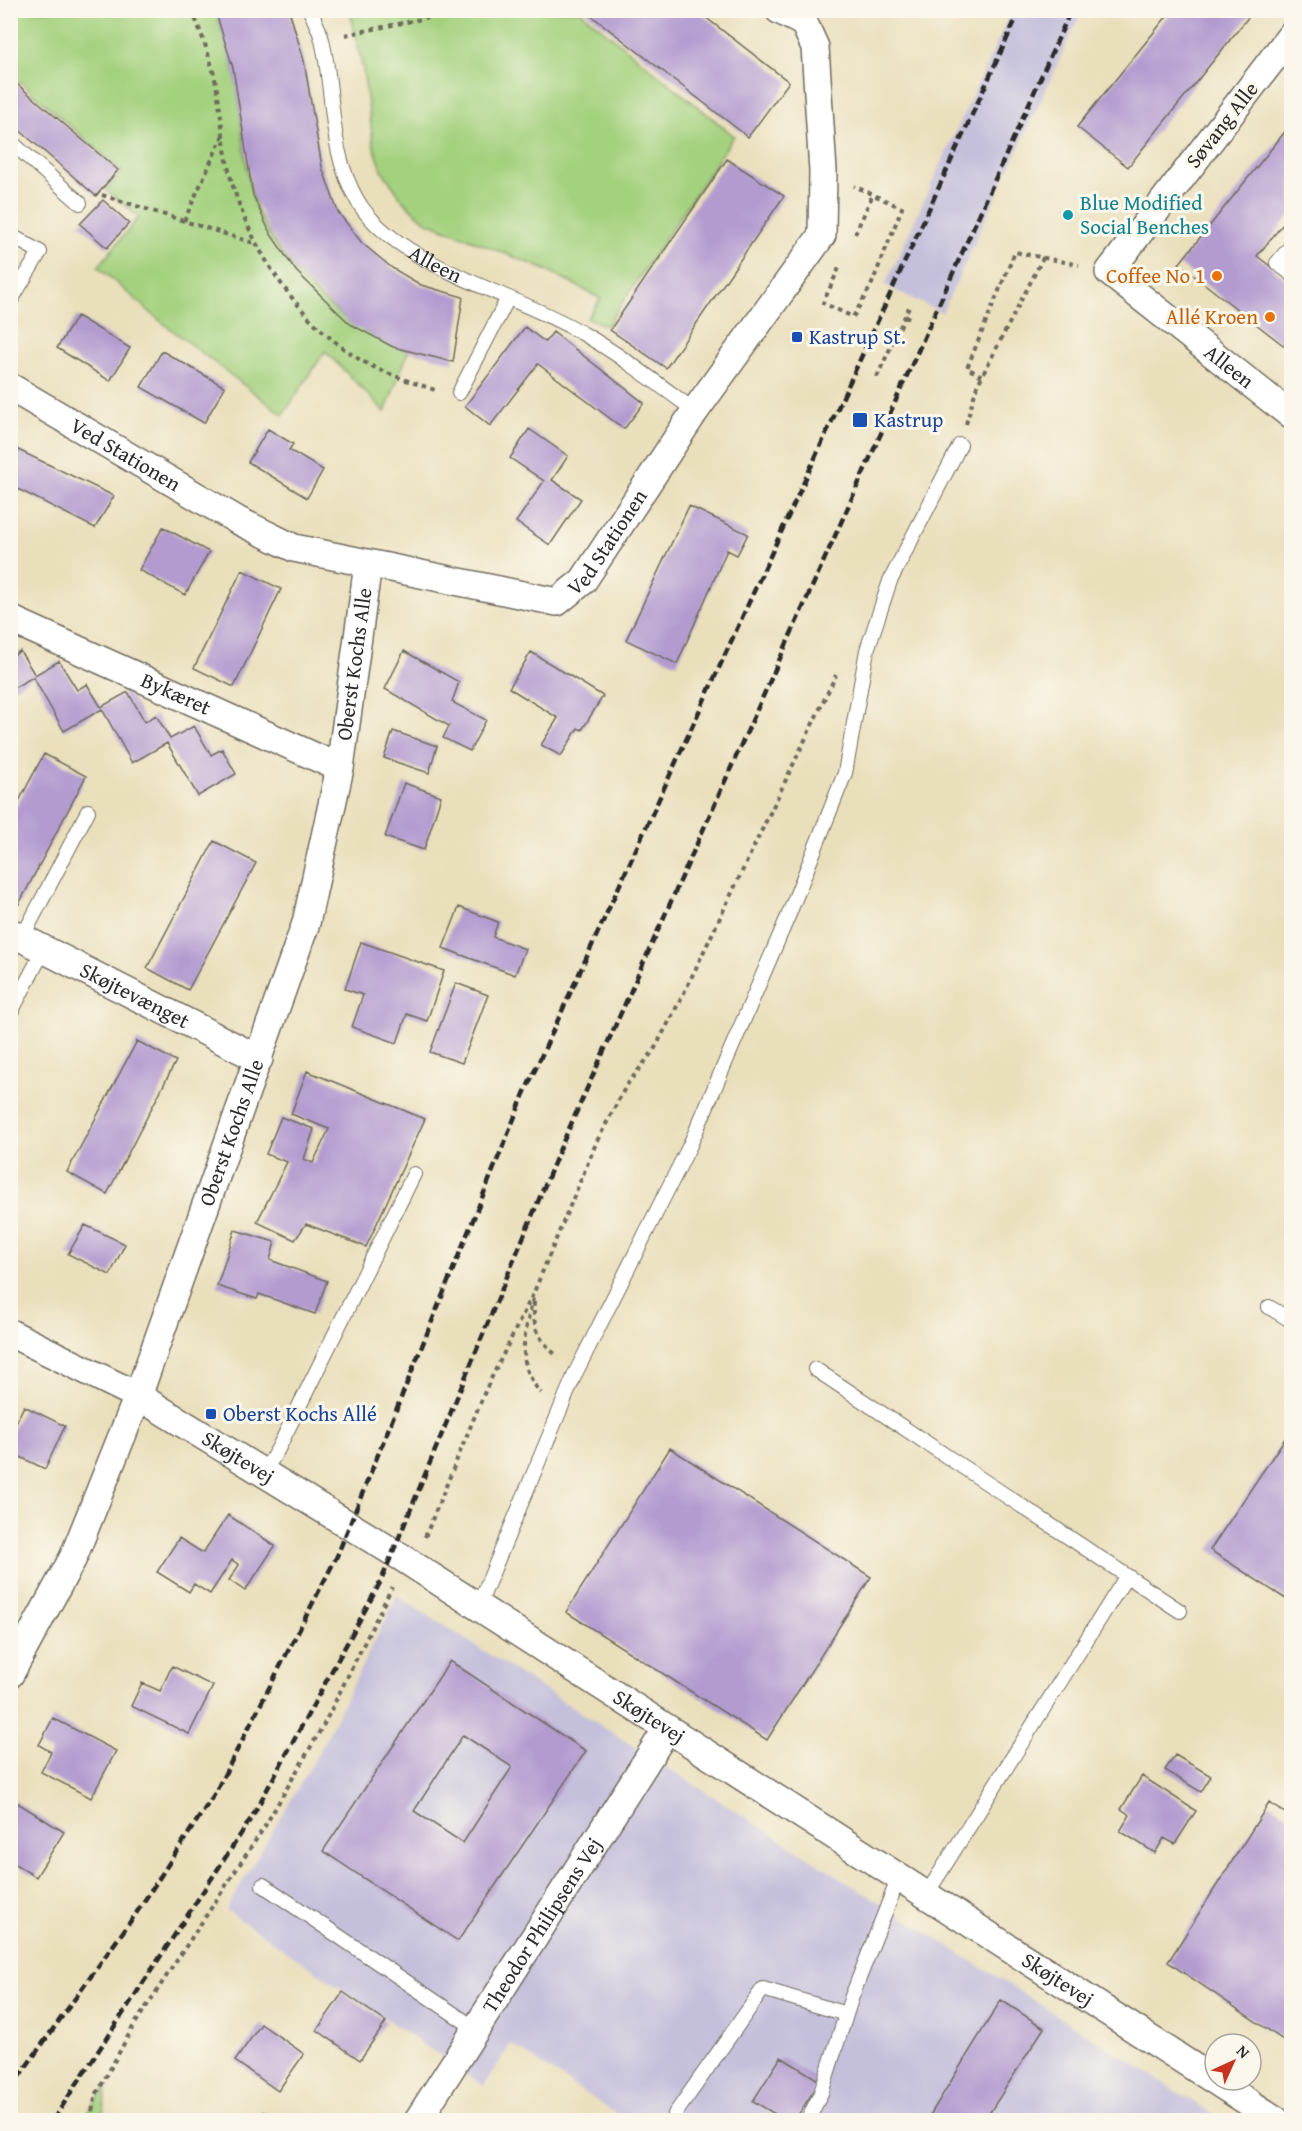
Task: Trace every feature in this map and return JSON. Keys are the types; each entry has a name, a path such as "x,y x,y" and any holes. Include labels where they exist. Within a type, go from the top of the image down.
{"street":[{"name":"Ved Stationen","path":"10,387 256,530 294,548 557,602 583,581 695,411 822,235 823,171 815,47 804,23 779,10"},
{"name":"Søvang Alle","path":"1109,272 1292,34"},
{"name":"Alleen","path":"1109,272 1292,416"},
{"name":"Oberst Kochs Alle","path":"10,1674 73,1558 138,1396 306,923 340,768 368,564"},
{"name":"Bykæret","path":"10,618 340,768"},
{"name":"Skøjtevænget","path":"26,940 259,1059"},
{"name":"Skøjtevej","path":"10,1334 138,1396 264,1472 413,1565 1276,2121"},
{"name":"Theodor Philipsens Vej","path":"418,2121 667,1729"}],"lane":[{"name":"Alleen","path":"310,10 322,39 338,152 357,200 384,233 422,256 581,332 635,366 695,411"},
{"path":"10,141 80,203"},
{"path":"10,235 40,252 10,302"},
{"path":"1292,245 1277,263 1292,274"},
{"path":"459,393 508,298"},
{"path":"478,1607 575,1374 690,1145 789,914 844,773 867,650 890,581 960,445"},
{"path":"10,1014 26,940 88,811"},
{"path":"264,1472 278,1449 414,1174"},
{"path":"1269,1307 1292,1321"},
{"path":"815,1370 1180,1611"},
{"path":"926,1895 1126,1577"},
{"path":"808,2121 821,2093 846,2014 899,1877"},
{"path":"263,1885 476,2029"},
{"path":"675,2114 763,1989 846,2014"}],"path":[{"path":"192,10 208,50 231,179 247,225 269,265 318,328 351,354 386,373 445,393 459,393"},
{"path":"322,39 464,10"},
{"path":"184,221 223,135"},
{"path":"823,171 902,208 870,286 854,317 823,303 843,259"},
{"path":"853,237 873,194"},
{"path":"80,203 98,201 102,195 257,244"},
{"path":"982,376 967,368 1015,252 1044,256 1109,272"},
{"path":"960,445 982,376 1044,256"},
{"path":"877,377 910,305"},
{"path":"905,316 912,319"},
{"path":"90,2121 96,2095 133,2027 265,1827 324,1724 387,1593 413,1565 486,1389 534,1292 597,1141 626,1086 654,1050 683,995 840,667"},
{"path":"534,1292 533,1321 538,1338 575,1374"},
{"path":"534,1292 523,1343 524,1364 533,1384 558,1415"}],"shaded area":[{"path":"1012,10 1082,11 942,313 885,285"},
{"path":"397,1596 1222,2120 625,2120 511,2044 484,2086 226,1910 319,1752"}],"green space":[{"path":"11,11 215,11 233,67 252,194 261,218 275,243 292,268 336,311 385,342 409,350 385,412 325,351 283,415 159,320 98,267 139,217 106,190 122,171 11,74"},
{"path":"350,11 580,11 734,136 607,326 587,318 601,299 553,273 425,221 403,201 383,172 374,147 363,69"},
{"path":"107,2086 102,2120 82,2120"}],"building":[{"path":"215,10 289,10 304,61 322,167 338,212 362,243 392,268 421,285 463,297 453,362 393,347 350,324 296,271 270,233 253,195 233,68"},
{"path":"584,10 696,10 789,82 748,137"},
{"path":"1172,10 1254,10 1128,167 1077,127"},
{"path":"10,78 118,170 96,196 10,122"},
{"path":"1292,123 1292,213 1257,256 1292,283 1292,352 1179,264"},
{"path":"727,159 784,196 666,368 610,330"},
{"path":"103,200 129,223 107,248 80,224"},
{"path":"77,316 130,348 110,381 57,348"},
{"path":"525,327 545,342 553,332 644,403 624,429 538,364 490,426 465,406"},
{"path":"162,351 225,387 204,423 141,387"},
{"path":"268,429 293,444 289,450 323,470 307,498 248,462"},
{"path":"529,429 568,456 552,480 581,499 550,545 516,522 544,481 510,458"},
{"path":"10,446 114,496 95,528 10,485"},
{"path":"689,506 748,534 737,555 727,550 677,664 626,640"},
{"path":"163,527 209,552 185,595 139,570"},
{"path":"242,570 281,589 234,687 194,668"},
{"path":"20,651 35,675 59,661 77,690 87,684 101,707 128,692 145,722 156,715 170,739 194,726 211,755 222,749 236,774 198,796 167,743 132,763 102,709 64,731 33,677 10,690 10,657"},
{"path":"404,651 459,682 452,702 486,720 470,751 443,738 449,726 385,689"},
{"path":"531,652 603,696 582,730 578,728 561,756 541,745 558,718 509,688"},
{"path":"393,731 437,746 429,773 384,758"},
{"path":"44,754 86,776 19,904 10,900 10,818"},
{"path":"404,783 441,796 424,850 385,837"},
{"path":"214,841 256,863 188,990 147,968"},
{"path":"459,907 498,922 493,937 525,949 515,975 443,948"},
{"path":"361,942 444,971 427,1021 407,1014 397,1043 352,1027 363,995 345,989"},
{"path":"456,983 488,995 462,1063 430,1052"},
{"path":"137,1041 176,1061 107,1194 67,1172"},
{"path":"307,1071 425,1119 366,1247 306,1224 295,1240 257,1222 287,1162 266,1154 281,1117 314,1129 304,1159 313,1163 329,1129 291,1114"},
{"path":"85,1225 125,1244 110,1275 68,1254"},
{"path":"235,1230 275,1242 270,1260 327,1281 315,1314 259,1294 257,1299 217,1286"},
{"path":"24,1406 65,1426 45,1469 10,1452 10,1435"},
{"path":"1292,1428 1292,1603 1210,1550"},
{"path":"670,1448 871,1577 767,1740 566,1612"},
{"path":"228,1515 275,1546 245,1591 229,1580 239,1565 232,1560 210,1594 194,1584 189,1592 157,1572 179,1538 203,1553"},
{"path":"450,1661 586,1751 458,1941 323,1851","holes":["463,1735 512,1767 463,1843 414,1811"]},
{"path":"172,1666 213,1686 189,1734 131,1706 142,1683 160,1691"},
{"path":"53,1718 116,1751 91,1798 41,1772 51,1752 39,1745"},
{"path":"1175,1755 1211,1776 1201,1792 1165,1770"},
{"path":"1142,1776 1196,1811 1175,1844 1164,1838 1155,1853 1120,1831 1130,1815 1121,1809"},
{"path":"10,1798 64,1832 36,1877 10,1861"},
{"path":"1269,1803 1292,1817 1292,2046 1168,1962"},
{"path":"343,1992 386,2022 360,2060 317,2030"},
{"path":"1001,2000 1044,2028 985,2120 927,2120"},
{"path":"261,2024 304,2054 278,2091 235,2061"},
{"path":"781,2057 820,2081 795,2120 785,2120 753,2101"},
{"path":"263,2112 276,2120 257,2120"}],"railway":[{"path":"10,2089 135,1915 215,1793 337,1556 524,1094 1020,10"},
{"path":"53,2120 252,1817 381,1581 559,1151 1071,10"}],"place":[{"name":"Blue Modified Social Benches","path":"1068,215"},
{"name":"Coffee No 1","path":"1217,276"},
{"name":"Allé Kroen","path":"1270,317"},
{"name":"Kastrup St.","path":"797,337"},
{"name":"Kastrup","path":"860,420"},
{"name":"Oberst Kochs Allé","path":"211,1414"}]}
